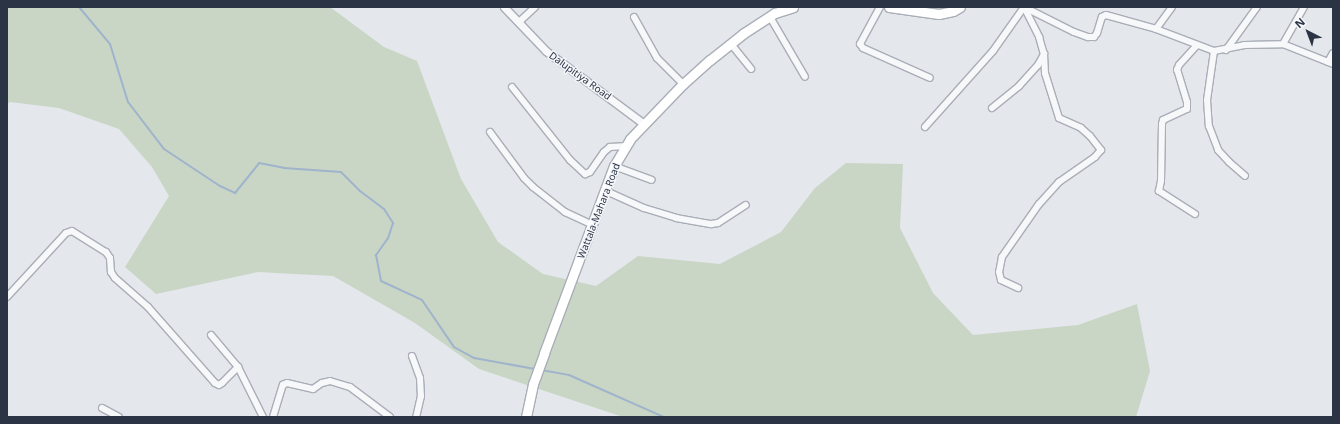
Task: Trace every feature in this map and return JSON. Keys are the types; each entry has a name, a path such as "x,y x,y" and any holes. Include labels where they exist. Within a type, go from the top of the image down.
{"main road":[{"name":"Wattala-Mahara Road","path":"526,417 533,384 544,353 606,191 614,166 628,146 630,139 683,84 744,33 780,9 793,7"},
{"path":"889,7 938,14 953,11 960,7"}],"street":[{"name":"Dalupitiya Road","path":"504,7 546,51 644,124"},
{"path":"519,22 535,7"},
{"path":"880,7 860,44 863,48 930,78"},
{"path":"1024,7 1061,26 1088,37 1094,37 1097,33 1102,17 1106,15 1156,29 1214,51 1226,50 1244,45 1283,44 1330,63 1333,53"},
{"path":"1018,288 1001,280 999,272 1002,257 1039,204 1059,182 1095,158 1101,150 1090,136 1081,128 1059,118 1045,73 1044,54 1039,36 1024,7"},
{"path":"925,127 993,51 1024,7"},
{"path":"1156,29 1172,7"},
{"path":"1226,50 1257,7"},
{"path":"1283,44 1304,7"},
{"path":"634,17 657,58 683,84"},
{"path":"770,17 806,77"},
{"path":"731,44 750,69"},
{"path":"1195,214 1159,191 1161,181 1162,124 1164,120 1187,109 1187,102 1177,70 1179,65 1197,45"},
{"path":"1214,51 1207,100 1209,126 1218,150 1245,176"},
{"path":"992,108 1018,86 1038,65 1044,54"},
{"path":"512,87 570,160 585,174 590,172 604,152 610,147 628,146"},
{"path":"490,132 524,178 565,212 593,225"},
{"path":"614,166 652,180"},
{"path":"606,191 676,218 711,224 718,223 746,206"},
{"path":"7,297 66,233 72,231 106,252 110,258 111,272 115,278 148,307 215,383 219,385 222,383 238,367"},
{"path":"212,335 238,367 263,417"},
{"path":"412,356 420,378 421,396 416,417"},
{"path":"273,417 283,385 287,383 313,389 322,383 330,381 350,387 390,417"},
{"path":"102,408 120,417"}],"green space":[{"path":"7,7 330,7 384,47 417,61 461,179 498,242 543,274 596,286 638,256 720,264 781,232 815,188 846,163 903,164 900,228 933,293 973,335 1078,325 1137,304 1150,371 1136,417 623,417 479,369 415,323 333,276 258,272 156,294 125,267 169,196 152,167 119,129 59,108 10,102 7,104"}],"waterway":[{"path":"79,7 110,44 128,102 164,149 220,186 235,193 259,163 284,168 341,172 360,191 384,209 393,223 388,238 376,255 381,281 422,300 454,347 474,358 535,369"},
{"path":"541,370 569,375 664,417"}]}
